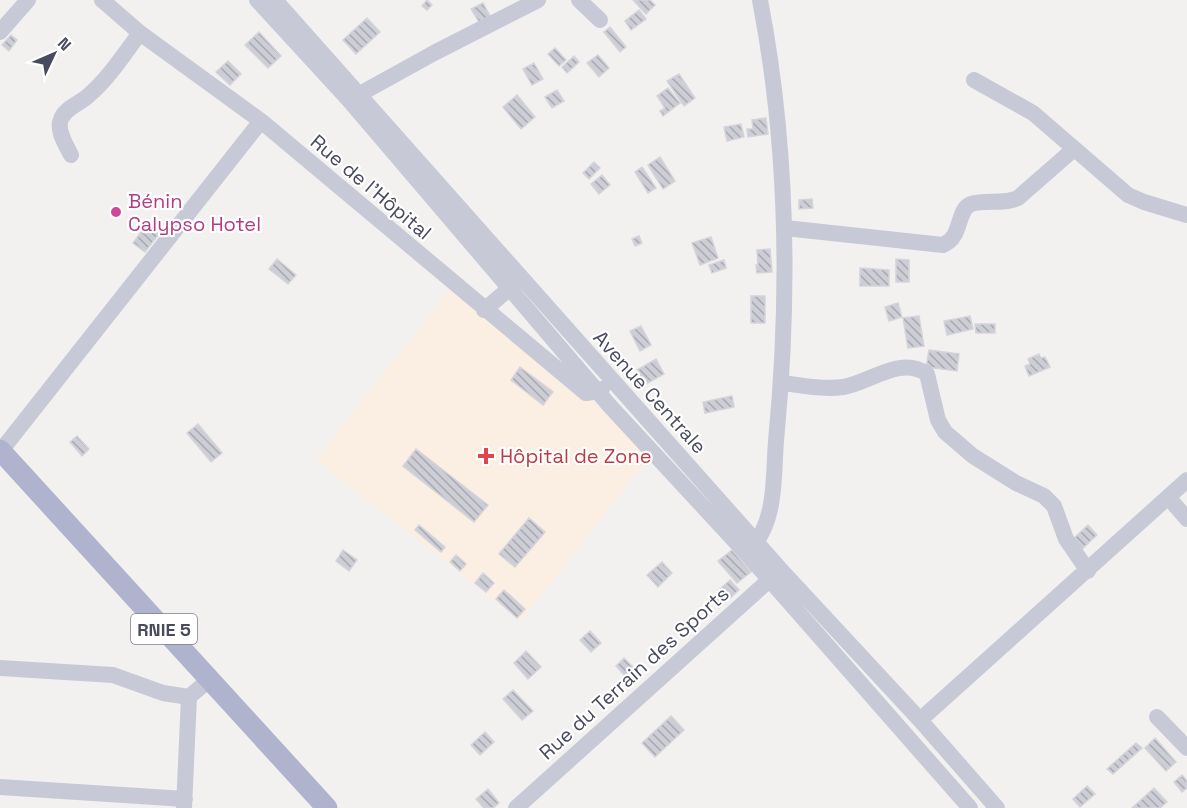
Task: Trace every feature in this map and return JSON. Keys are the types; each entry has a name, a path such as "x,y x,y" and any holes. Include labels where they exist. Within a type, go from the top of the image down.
{"main road":[{"name":"RNIE 5","path":"0,451 327,808"}],"street":[{"path":"0,32 28,0"},
{"name":"Rue de l'Hôpital","path":"102,0 140,33 261,121 484,310 586,393 605,386"},
{"name":"Avenue Centrale","path":"257,0 353,97"},
{"name":"Avenue Centrale","path":"275,0 353,97 605,386 775,575 970,808"},
{"path":"353,97 538,0"},
{"path":"579,0 600,20"},
{"path":"751,548 769,517 782,382 785,228 778,125 760,0"},
{"path":"71,155 60,131 61,119 68,110 88,97 140,33"},
{"path":"974,80 1033,113 1128,195 1187,215"},
{"path":"0,451 261,121"},
{"path":"785,228 943,245 954,238 965,209 971,204 1010,202 1018,198 1074,149"},
{"path":"484,310 515,283"},
{"path":"782,382 831,388 846,386 890,370 919,369 927,374 938,420 945,432 973,456 1016,483 1044,496 1054,506 1066,539 1088,571"},
{"path":"920,720 1187,480"},
{"path":"1168,496 1187,519"},
{"name":"Avenue Centrale","path":"775,575 920,720 998,808"},
{"name":"Rue du Terrain des Sports","path":"516,808 775,575"},
{"path":"0,668 113,675 163,693 189,697"},
{"path":"0,787 184,803 189,697 210,679"},
{"path":"1157,717 1187,748"}],"shaded area":[{"name":"Hôpital de Zone","path":"450,289 655,451 521,621 316,460"}],"building":[{"path":"427,0 432,5 427,10 422,6"},
{"path":"633,0 650,0 655,5 646,14"},
{"path":"483,3 490,16 479,22 471,9"},
{"path":"639,10 646,19 631,30 625,21"},
{"path":"367,18 380,32 356,54 343,40"},
{"path":"610,27 626,47 620,52 604,32"},
{"path":"259,32 281,56 268,68 245,45"},
{"path":"11,35 17,40 9,51 2,45"},
{"path":"555,48 566,60 559,66 548,54"},
{"path":"598,55 609,68 599,77 587,63"},
{"path":"574,56 579,62 567,73 562,67"},
{"path":"228,61 241,74 230,85 216,72"},
{"path":"534,63 543,79 532,85 523,69"},
{"path":"679,74 695,98 684,106 667,81"},
{"path":"668,88 680,103 663,116 660,111 665,108 657,96"},
{"path":"557,90 564,101 552,108 545,97"},
{"path":"517,95 535,117 521,129 503,107"},
{"path":"766,118 768,134 748,137 747,129 753,129 752,120"},
{"path":"741,124 744,137 727,141 724,127"},
{"path":"660,157 675,181 663,189 648,165"},
{"path":"594,162 600,168 589,179 583,173"},
{"path":"642,167 656,188 648,193 635,172"},
{"path":"602,175 610,185 599,194 591,184"},
{"path":"812,199 813,208 799,209 799,200"},
{"path":"146,225 159,234 145,252 133,243"},
{"path":"639,236 642,243 635,246 632,239"},
{"path":"711,237 718,258 700,265 692,243"},
{"path":"770,249 772,272 757,273 757,250"},
{"path":"277,259 296,275 288,284 269,269"},
{"path":"896,259 909,260 909,282 896,282"},
{"path":"724,260 726,268 712,273 709,265"},
{"path":"860,268 889,270 889,286 860,286"},
{"path":"751,296 765,296 765,323 751,323"},
{"path":"898,303 902,317 889,321 885,307"},
{"path":"919,316 924,346 908,348 903,318"},
{"path":"970,316 973,329 947,335 944,321"},
{"path":"975,324 995,324 995,333 976,333"},
{"path":"641,326 651,345 640,351 630,331"},
{"path":"929,350 959,354 957,371 926,367"},
{"path":"1039,354 1041,358 1045,357 1050,367 1029,376 1025,366 1030,364 1028,359"},
{"path":"656,359 664,374 646,384 637,370"},
{"path":"520,367 553,392 543,405 511,380"},
{"path":"732,396 734,407 705,413 703,402"},
{"path":"198,424 222,453 211,462 187,433"},
{"path":"77,436 89,449 82,456 70,442"},
{"path":"416,449 488,505 474,522 403,466"},
{"path":"529,518 545,532 515,567 499,554"},
{"path":"419,525 445,547 441,552 415,530"},
{"path":"1088,525 1097,535 1081,550 1072,540"},
{"path":"343,550 357,560 349,571 336,561"},
{"path":"732,550 751,572 737,583 718,561"},
{"path":"456,555 466,564 460,571 450,562"},
{"path":"662,562 672,573 658,587 647,575"},
{"path":"483,573 494,583 486,592 475,583"},
{"path":"730,580 739,590 727,601 718,591"},
{"path":"504,590 525,609 517,618 496,599"},
{"path":"716,595 724,603 719,608 711,600"},
{"path":"590,631 601,643 591,652 580,640"},
{"path":"526,651 541,667 528,679 514,663"},
{"path":"624,658 634,668 625,676 616,666"},
{"path":"513,690 533,711 522,720 503,699"},
{"path":"671,716 684,730 655,757 642,743"},
{"path":"485,732 494,742 480,755 471,745"},
{"path":"1155,738 1176,762 1166,771 1145,748"},
{"path":"1136,743 1142,748 1113,774 1107,769"},
{"path":"1182,775 1187,781 1187,788 1182,792 1174,782"},
{"path":"1087,786 1095,794 1080,807 1073,799"},
{"path":"1154,788 1167,802 1160,808 1132,808"},
{"path":"488,789 499,803 493,808 484,808 476,799"}],"place":[{"name":"Bénin Calypso Hotel","path":"116,212"},
{"name":"Hôpital de Zone","path":"486,456"}]}
